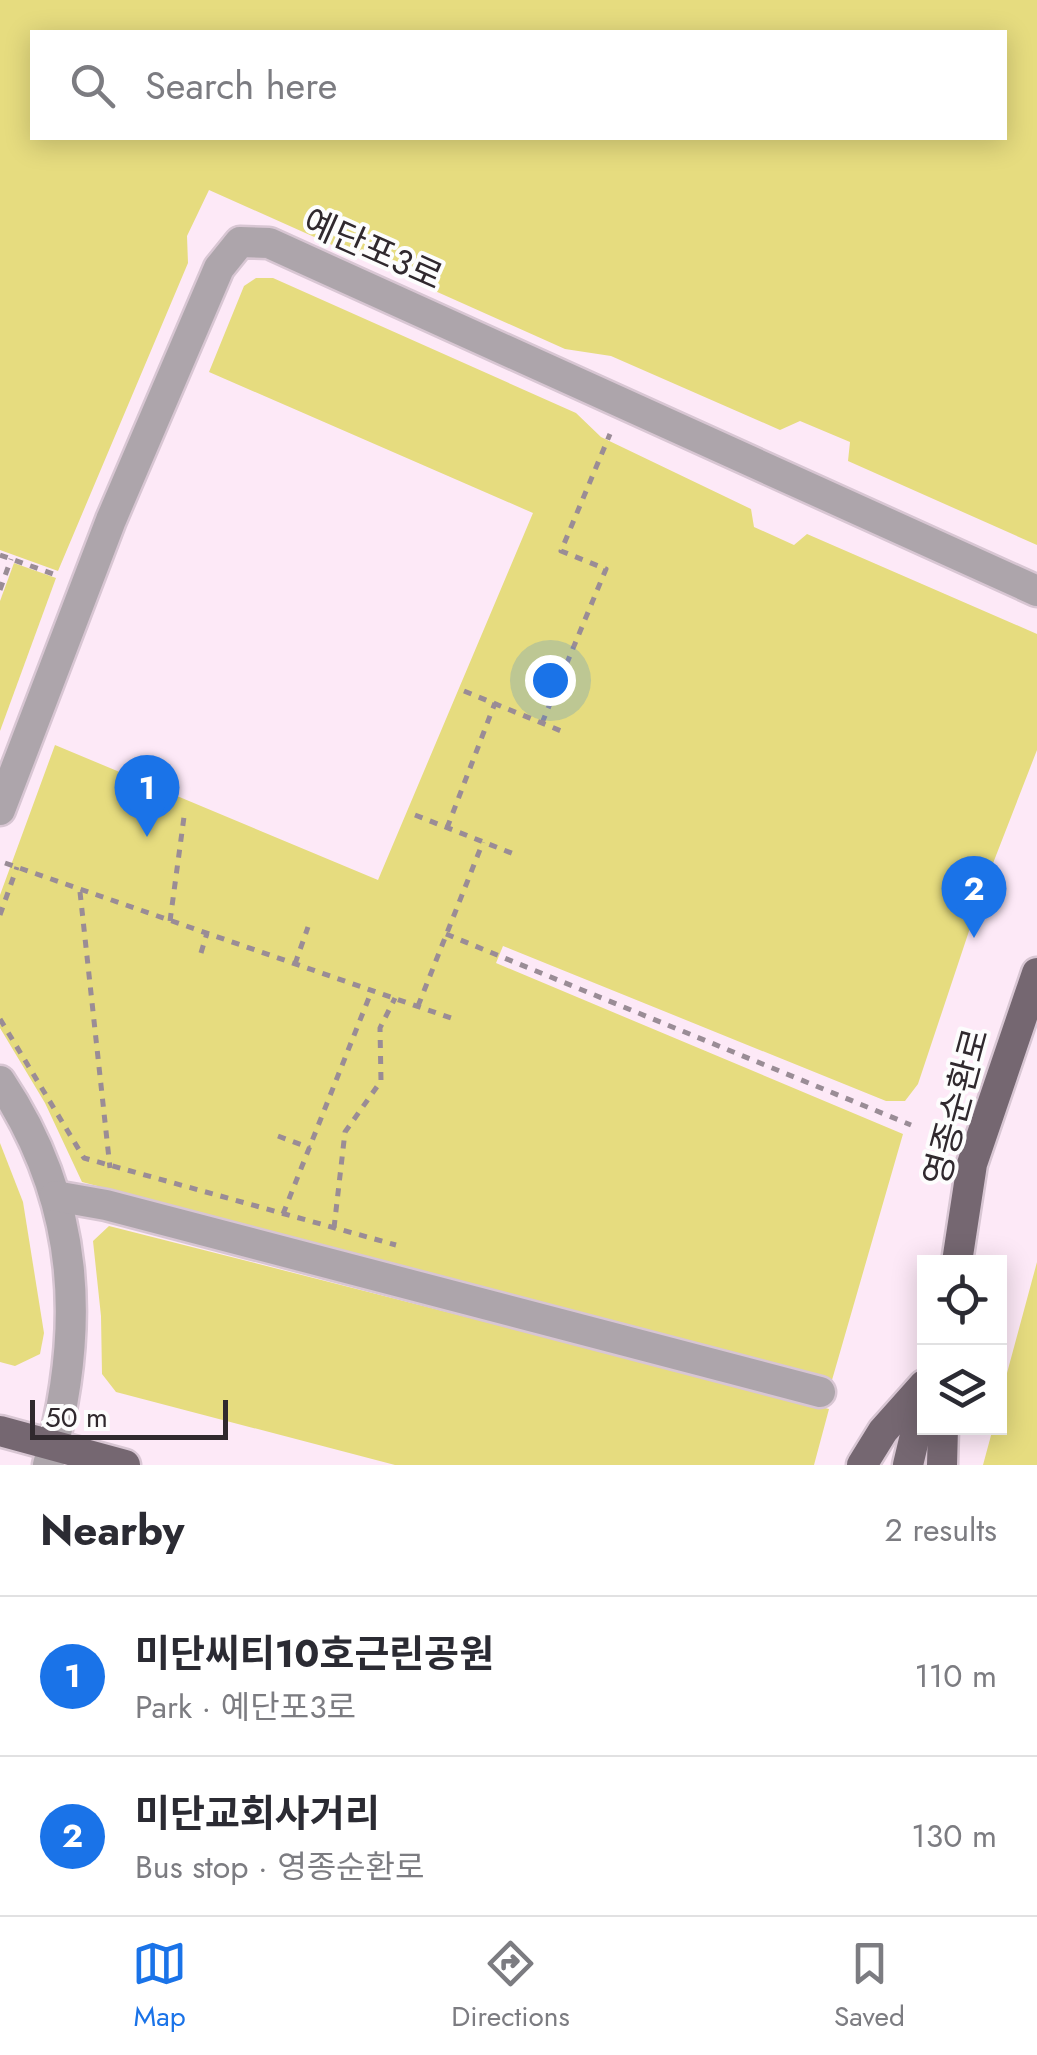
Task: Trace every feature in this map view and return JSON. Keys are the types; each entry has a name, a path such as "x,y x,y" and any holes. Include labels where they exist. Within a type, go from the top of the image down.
{"main road":[{"name":"영종순환로","path":"958,1255 972,1164 1037,973"},
{"path":"862,1465 883,1431 917,1394"},
{"path":"908,1465 917,1427"},
{"path":"0,1431 51,1455 125,1465"},
{"path":"942,1465 943,1435"}],"street":[{"name":"예단포3로","path":"0,810 111,520 219,268 240,242 268,244 302,258 1037,591"},
{"path":"0,1081 16,1105 55,1196 66,1243 74,1340 51,1455"},
{"path":"55,1196 820,1392"}],"path":[{"path":"542,723 606,569 562,551 610,434"},
{"path":"0,555 62,577"},
{"path":"0,590 12,559"},
{"path":"464,690 566,733"},
{"path":"447,828 495,703"},
{"path":"170,921 184,816"},
{"path":"415,816 519,856"},
{"path":"418,1006 482,842"},
{"path":"5,863 454,1019"},
{"path":"0,915 17,867"},
{"path":"80,890 110,1168"},
{"path":"295,964 308,927"},
{"path":"201,954 207,934"},
{"path":"446,934 911,1125"},
{"path":"283,1214 372,990"},
{"path":"334,1228 345,1132 381,1081 380,1028 396,998"},
{"path":"0,1019 40,1079 84,1158 396,1245"},
{"path":"278,1136 310,1148"}],"shaded area":[{"path":"0,0 1037,0 1037,545 848,461 850,442 800,421 780,430 611,356 565,349 209,190 187,236 188,263 58,571 0,550"},
{"path":"256,278 273,278 576,413 601,437 751,509 754,527 794,545 807,534 1037,634 1037,750 983,889 918,1084 905,1101 886,1101 503,946 496,963 903,1134 832,1380 82,1182 45,1103 0,1028 0,895 55,745 378,880 533,513 209,372 244,286"},
{"path":"14,563 56,578 0,731 0,601"},
{"path":"0,1143 23,1202 44,1333 40,1354 15,1366 0,1362"},
{"path":"109,1226 829,1409 814,1465 395,1465 116,1392 102,1374 93,1241"},
{"path":"1037,1262 1037,1465 983,1465 991,1435 1007,1435 1007,1373"}],"place":[{"name":"미단씨티10호근린공원","path":"147,837"},
{"name":"미단교회사거리","path":"974,938"}]}
